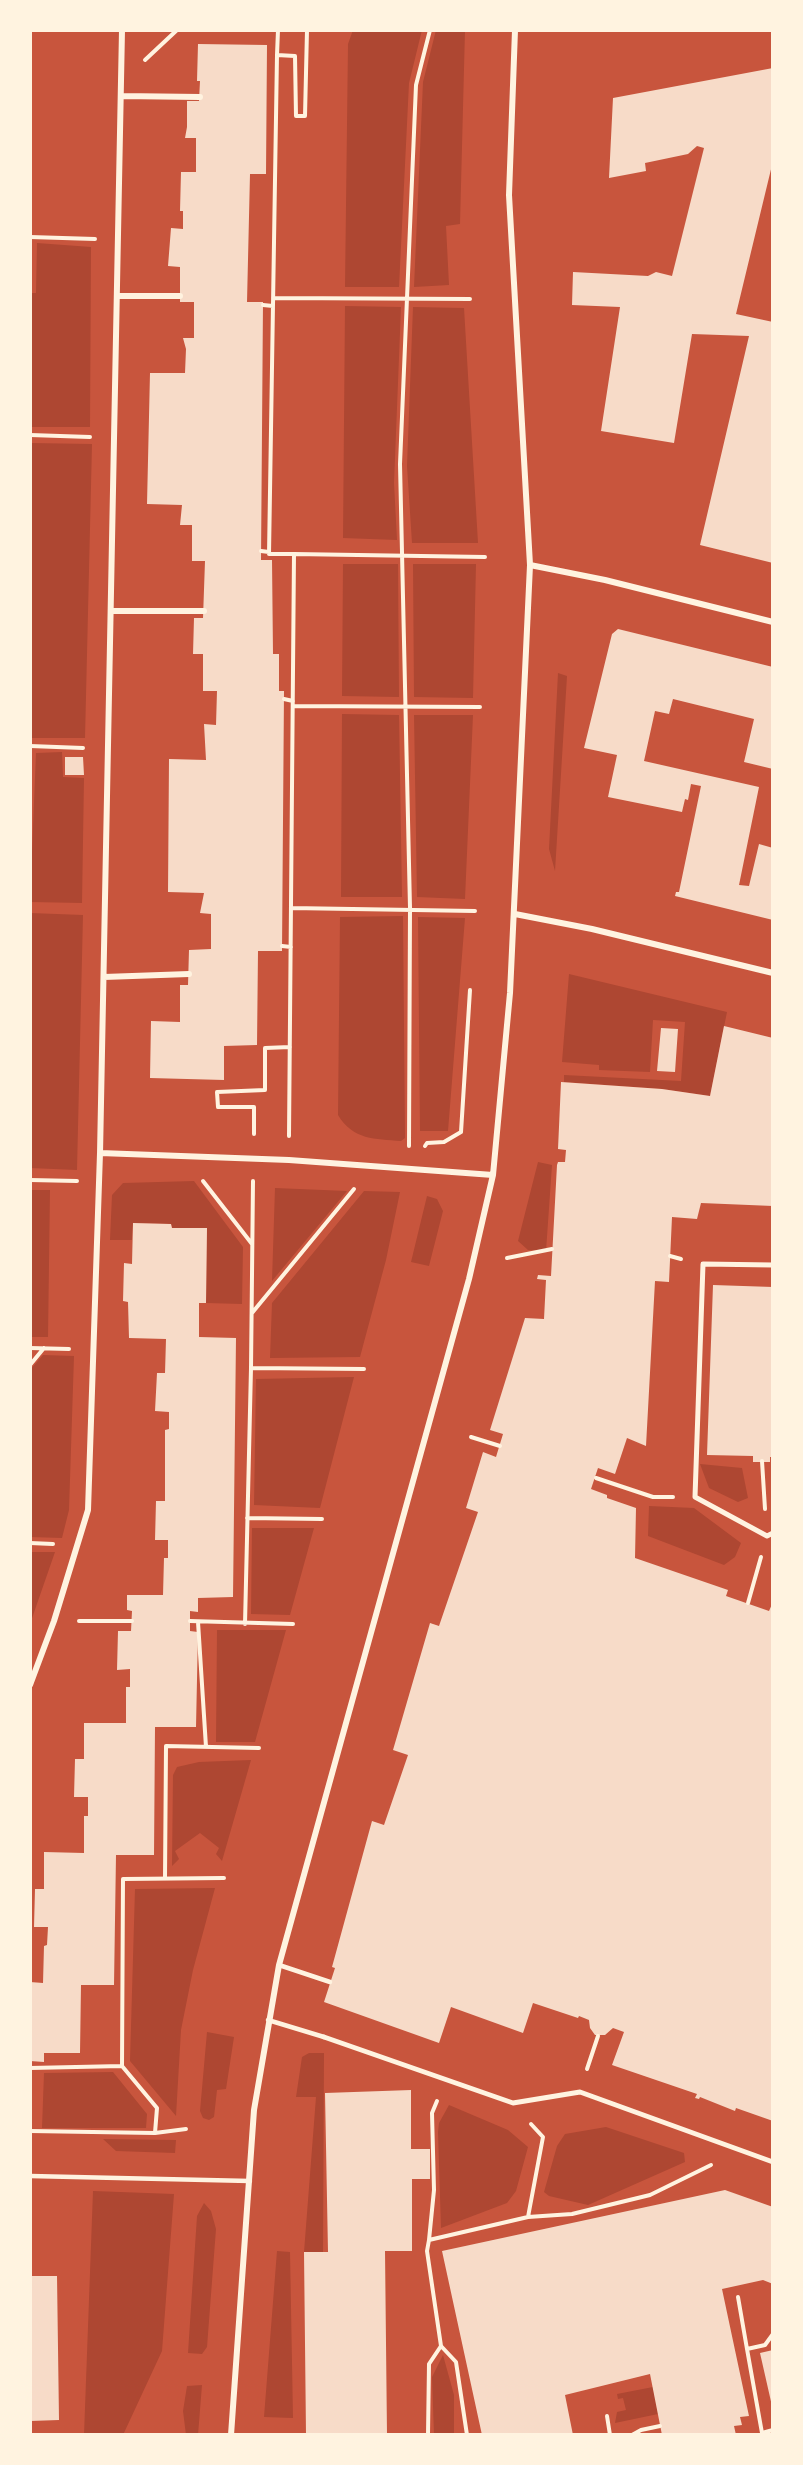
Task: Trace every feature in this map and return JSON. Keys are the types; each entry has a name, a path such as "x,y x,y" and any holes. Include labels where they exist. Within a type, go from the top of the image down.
{"street":[{"path":"30,1685 54,1622 88,1510 100,1153 123,30"},
{"path":"231,2435 254,2110 279,1965 469,1279 493,1175 515,914 530,565 509,195 515,30"},
{"path":"121,96 200,97"},
{"path":"117,296 180,296"},
{"path":"530,565 605,580 773,622"},
{"path":"111,611 204,612"},
{"path":"515,914 592,929 773,972"},
{"path":"104,977 189,974"},
{"path":"100,1153 289,1160 493,1175"},
{"path":"770,1535 695,1497 703,1264 773,1265"},
{"path":"324,2037 513,2103 580,2092 773,2162"}],"lane":[{"path":"279,1965 330,1982"},
{"path":"268,2020 324,2037"},
{"path":"30,2176 250,2181"}],"path":[{"path":"121,83 177,30"},
{"path":"269,552 278,30"},
{"path":"277,55 295,56 296,116 305,116 307,30"},
{"path":"409,1169 410,909 400,464 416,85 430,30"},
{"path":"30,237 118,239"},
{"path":"273,298 470,299"},
{"path":"263,306 273,306"},
{"path":"30,435 115,437"},
{"path":"261,550 269,554 485,557"},
{"path":"289,1160 294,554"},
{"path":"284,699 293,700"},
{"path":"293,706 480,707"},
{"path":"30,746 108,748"},
{"path":"291,908 475,911"},
{"path":"282,946 291,947"},
{"path":"409,1169 427,1143 444,1142 461,1132 470,990"},
{"path":"254,1107 218,1107 217,1092 265,1090 265,1048 290,1047"},
{"path":"185,1156 252,1245"},
{"path":"252,1313 373,1166"},
{"path":"30,1180 99,1182"},
{"path":"245,1624 253,1187"},
{"path":"507,1258 552,1249"},
{"path":"30,1348 94,1350"},
{"path":"30,1365 44,1348"},
{"path":"251,1368 364,1369"},
{"path":"471,1437 500,1446"},
{"path":"748,1603 770,1535 762,1461"},
{"path":"596,1478 653,1497 695,1497"},
{"path":"247,1518 322,1519"},
{"path":"54,1622 132,1621"},
{"path":"190,1621 293,1624"},
{"path":"198,1622 206,1747"},
{"path":"165,1878 166,1746 259,1748"},
{"path":"155,2133 157,2108 122,2066 123,1879 224,1878"},
{"path":"580,2092 598,2036"},
{"path":"30,2068 122,2066"},
{"path":"444,2080 432,2113 434,2190 426,2251 441,2346 456,2362 467,2435"},
{"path":"513,2103 543,2137 528,2217"},
{"path":"30,2131 155,2133 186,2129"},
{"path":"429,2240 528,2217 572,2214 650,2195 741,2149"},
{"path":"738,2298 762,2433 773,2430"},
{"path":"765,2345 773,2334"},
{"path":"747,2349 773,2344"},
{"path":"428,2435 429,2364 441,2346"},
{"path":"607,2416 610,2435"},
{"path":"632,2435 641,2430 660,2426"}],"shaded area":[{"path":"353,30 422,30 409,83 399,287 345,287 348,44"},
{"path":"436,30 465,30 460,224 446,226 449,285 414,287 423,82"},
{"path":"37,243 91,247 90,427 30,427 30,293 36,293"},
{"path":"345,306 401,307 394,483 397,540 343,538"},
{"path":"413,307 464,308 478,543 412,543 407,466"},
{"path":"30,443 92,444 85,738 30,738"},
{"path":"343,564 398,564 399,697 342,696"},
{"path":"413,564 476,564 473,698 414,697"},
{"path":"558,673 567,676 555,871 549,849"},
{"path":"342,714 399,715 402,897 341,897"},
{"path":"414,715 473,715 465,899 417,897"},
{"path":"62,752 63,777 84,778 82,903 30,902 36,753"},
{"path":"30,913 83,915 77,1170 30,1168"},
{"path":"403,916 405,1138 401,1141 365,1137 351,1129 338,1115 340,917"},
{"path":"418,917 465,918 448,1131 420,1131"},
{"path":"569,974 727,1012 710,1096 662,1089 564,1082 564,1075 681,1081 685,1022 653,1020 650,1072 599,1070 599,1065 562,1062"},
{"path":"538,1162 552,1165 546,1251 528,1250 518,1241"},
{"path":"194,1181 243,1247 242,1304 206,1303 207,1228 172,1228 171,1224 133,1223 132,1240 110,1240 112,1195 123,1183"},
{"path":"275,1188 347,1191 272,1281"},
{"path":"30,1190 50,1190 48,1337 30,1337"},
{"path":"364,1191 400,1192 386,1260 360,1357 270,1358 272,1303"},
{"path":"427,1196 437,1199 443,1211 429,1266 411,1262"},
{"path":"43,1355 74,1356 69,1510 62,1538 30,1537 30,1370"},
{"path":"354,1377 320,1508 254,1505 256,1379"},
{"path":"700,1464 742,1468 748,1498 738,1502 709,1488"},
{"path":"649,1506 694,1508 741,1543 735,1557 724,1565 648,1536"},
{"path":"252,1528 314,1528 290,1615 251,1614"},
{"path":"30,1552 55,1552 30,1624"},
{"path":"217,1630 286,1630 255,1742 216,1742"},
{"path":"251,1760 222,1861 216,1854 219,1848 200,1833 175,1851 179,1859 172,1866 173,1775 177,1767 199,1762"},
{"path":"215,1888 193,1970 181,2030 176,2116 130,2061 135,1889"},
{"path":"207,2032 234,2037 226,2089 217,2090 214,2117 209,2120 203,2118 200,2111"},
{"path":"309,2053 324,2053 323,2252 304,2252 316,2097 296,2097 302,2057"},
{"path":"113,2072 147,2114 146,2128 42,2128 44,2073"},
{"path":"449,2105 508,2130 528,2147 516,2191 507,2203 441,2228 438,2132 439,2123"},
{"path":"606,2127 684,2153 685,2162 588,2205 549,2196 544,2192 557,2146 565,2134"},
{"path":"103,2139 176,2140 175,2153 116,2151"},
{"path":"93,2191 174,2194 162,2351 123,2435 84,2435"},
{"path":"204,2203 211,2211 216,2229 207,2347 202,2354 188,2353 197,2216"},
{"path":"277,2251 290,2252 293,2418 264,2417"},
{"path":"443,2355 454,2395 454,2435 434,2435 432,2377"},
{"path":"202,2385 198,2435 186,2435 183,2411 187,2386"},
{"path":"653,2387 658,2414 615,2423 617,2412 626,2410 623,2398 618,2399 617,2394"}],"building":[{"path":"198,44 267,45 266,174 250,174 247,302 263,302 261,560 272,560 273,654 279,654 279,691 284,691 282,951 258,951 257,1045 224,1046 224,1080 150,1078 151,1021 180,1022 180,985 188,985 189,950 211,949 211,914 200,913 204,893 168,892 169,759 206,760 204,724 216,725 217,691 203,691 203,654 193,654 194,618 203,618 205,561 192,561 192,525 180,525 182,505 147,504 150,373 185,373 186,349 183,338 194,338 194,302 180,302 180,267 168,266 171,228 183,229 183,211 180,211 181,172 196,172 196,138 185,138 187,101 199,101"},
{"path":"773,68 773,161 736,314 773,322 773,563 700,545 749,336 692,334 674,443 601,431 620,307 572,305 573,272 648,276 656,272 672,276 704,148 697,146 688,154 645,163 646,171 609,178 613,98"},
{"path":"618,629 773,667 773,769 744,762 754,719 673,699 669,714 655,711 644,761 759,787 739,885 749,886 759,844 773,848 773,920 675,896 676,892 679,892 701,786 691,784 688,800 685,799 682,812 608,797 617,755 584,748 612,634"},
{"path":"65,757 83,757 84,775 65,775"},
{"path":"724,1026 773,1038 773,1206 701,1203 697,1219 672,1217 669,1282 655,1281 646,1446 627,1438 615,1474 598,1468 591,1489 607,1495 607,1498 636,1508 635,1558 728,1590 726,1596 769,1611 773,1602 773,2121 736,2108 735,2111 700,2097 695,2098 697,2094 612,2065 624,2032 613,2028 605,2035 595,2035 590,2028 589,2020 533,2003 523,2033 451,2007 439,2043 324,2002 335,1968 332,1967 372,1821 384,1825 408,1755 393,1750 430,1623 439,1626 478,1512 466,1508 483,1452 496,1457 503,1434 490,1430 525,1318 544,1319 546,1280 537,1279 538,1275 551,1276 557,1165 558,1162 565,1162 566,1150 558,1149 561,1082 662,1089 710,1096"},
{"path":"661,1028 678,1029 675,1072 657,1071"},
{"path":"133,1223 171,1224 172,1228 207,1228 206,1303 199,1303 199,1337 236,1338 233,1597 198,1598 198,1612 190,1611 190,1631 198,1632 196,1727 155,1727 154,1855 116,1855 114,1985 81,1985 80,2053 44,2053 44,2062 30,2061 30,1982 43,1983 44,1946 47,1945 48,1927 34,1927 35,1889 44,1889 44,1852 84,1853 84,1816 88,1816 88,1797 74,1797 75,1759 84,1759 84,1723 126,1723 126,1687 130,1687 130,1669 117,1670 118,1631 131,1631 132,1611 127,1610 127,1595 163,1595 164,1558 168,1558 168,1540 155,1540 156,1501 165,1501 165,1430 169,1429 169,1412 155,1411 157,1373 165,1373 166,1339 129,1338 128,1302 123,1301 124,1263 132,1264"},
{"path":"713,1285 773,1287 773,1457 770,1457 770,1462 753,1462 753,1456 707,1455"},
{"path":"411,2090 411,2149 430,2149 430,2179 412,2179 412,2251 385,2251 387,2435 306,2435 304,2252 328,2252 325,2093"},
{"path":"725,2190 773,2207 773,2284 763,2280 722,2289 749,2416 740,2417 742,2425 734,2426 736,2435 662,2435 650,2374 565,2395 573,2435 482,2435 442,2251"},
{"path":"30,2276 57,2276 59,2420 30,2421"},
{"path":"773,2350 773,2405 772,2406 760,2353"}]}
